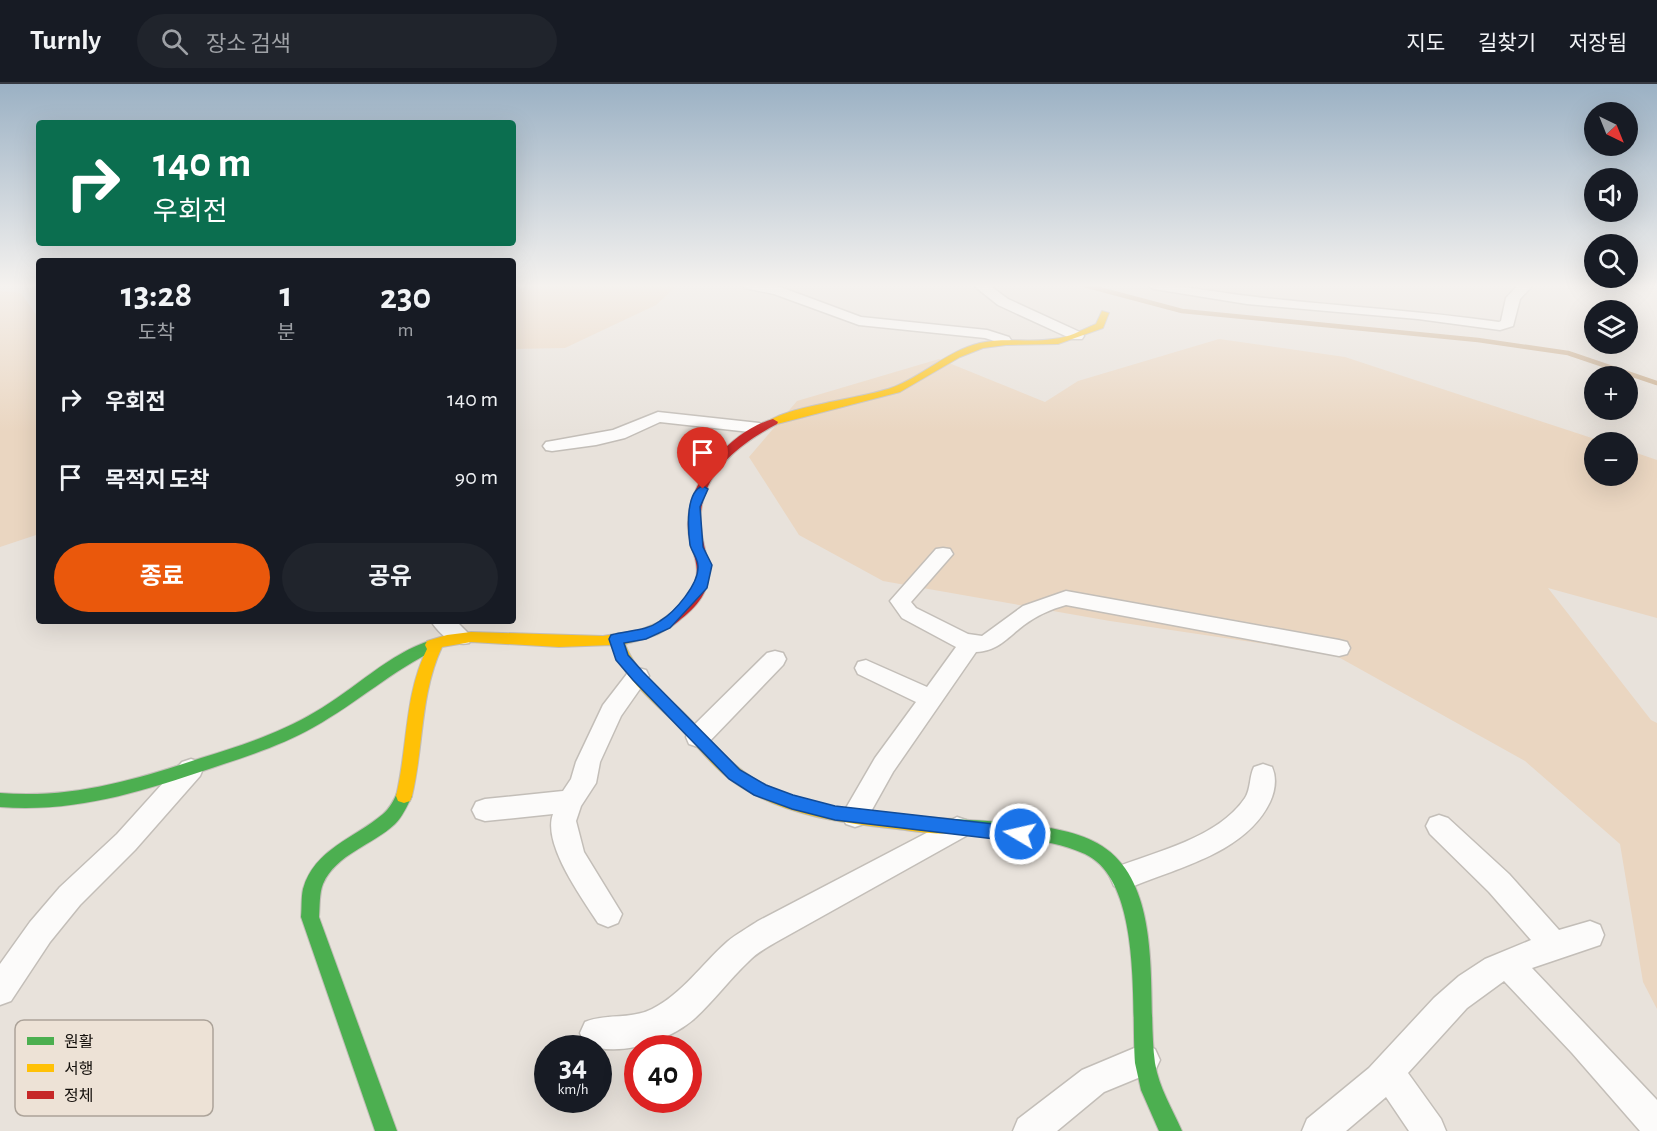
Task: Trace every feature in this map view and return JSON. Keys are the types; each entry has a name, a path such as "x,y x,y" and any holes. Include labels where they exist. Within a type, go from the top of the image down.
{"street":[{"path":"986,334 1004,340 1043,343 1065,341 1082,334"},
{"path":"1072,334 1077,336"},
{"path":"0,800 13,803 86,798 159,780 269,743 318,718 358,693 397,664 437,643 461,637 575,641 616,639 641,636 666,625 700,588 705,565 697,547 694,507 711,471 739,443 759,428 794,413 870,400 920,379 927,371 950,357 1004,340"},
{"path":"552,446 611,436 658,417 759,428"},
{"path":"943,554 900,601 909,613 970,644 999,638 1016,620 1045,602 1066,598 1339,648"},
{"path":"446,624 461,637"},
{"path":"616,639 621,657 638,676 735,774 760,790 792,802 855,816 960,826 1077,843 1108,857 1124,877 1135,915 1144,1060 1153,1099 1171,1131"},
{"path":"386,1131 310,917 313,885 325,866 397,810 405,795 419,684 427,660 437,643"},
{"path":"855,816 884,765 970,644"},
{"path":"698,737 775,659"},
{"path":"866,668 930,698"},
{"path":"608,914 571,856 563,821 570,801 583,783 588,762 611,711 638,676"},
{"path":"0,990 40,932 70,896 126,842 191,768"},
{"path":"1124,877 1171,857 1197,849 1230,829 1248,815 1259,800 1263,774"},
{"path":"485,810 570,801"},
{"path":"596,1033 626,1032 655,1025 682,1009 739,950 768,931 960,826"},
{"path":"1439,826 1510,893 1554,946"},
{"path":"1319,1131 1346,1111 1388,1072 1435,1018 1482,977 1528,954 1590,936"},
{"path":"1508,964 1584,1042 1657,1125"},
{"path":"1030,1131 1093,1081 1144,1060"},
{"path":"1388,1072 1429,1131"}],"shaded area":[{"path":"0,334 36,334 36,535 0,547"},
{"path":"516,334 595,334 565,348 516,349"},
{"path":"1219,339 1345,357 1584,435 1584,486 1638,486 1638,453 1657,460 1657,618 1548,588 1651,720 1657,723 1657,1009 1643,982 1620,844 1525,761 1333,654 1110,621 883,581 799,535 749,457 797,401 939,359 1045,402 1078,381"}],"waterway":[{"path":"1415,334 1568,353 1657,383"}],"traffic: fast":[{"path":"0,800 52,802 104,794 249,749 307,724 417,652 432,645"},
{"path":"386,1131 310,917 312,892 319,873 336,855 389,819 404,796"},
{"path":"955,826 1026,832 1061,839 1094,850 1113,864 1126,887 1134,914 1139,946 1145,1063 1155,1098 1171,1131"}],"traffic: slow":[{"path":"773,422 803,412 866,399 896,390 957,355 980,346 1006,342 1051,343 1080,334"},
{"path":"432,645 447,640 471,637 559,642 603,641 644,634 662,626"},
{"path":"616,639 626,662 641,682 723,763 739,777 762,791 787,801 843,815 955,826"},
{"path":"404,796 409,777 422,680 437,643"}],"traffic: jam":[{"path":"662,626 693,600 701,586 704,573 694,530 694,512 698,495 706,479 729,451 773,422"}],"route":[{"path":"703,489 694,507 697,547 705,565 700,588 666,625 641,636 616,639 621,657 638,676 735,774 760,790 792,802 835,813 1020,834"}]}
